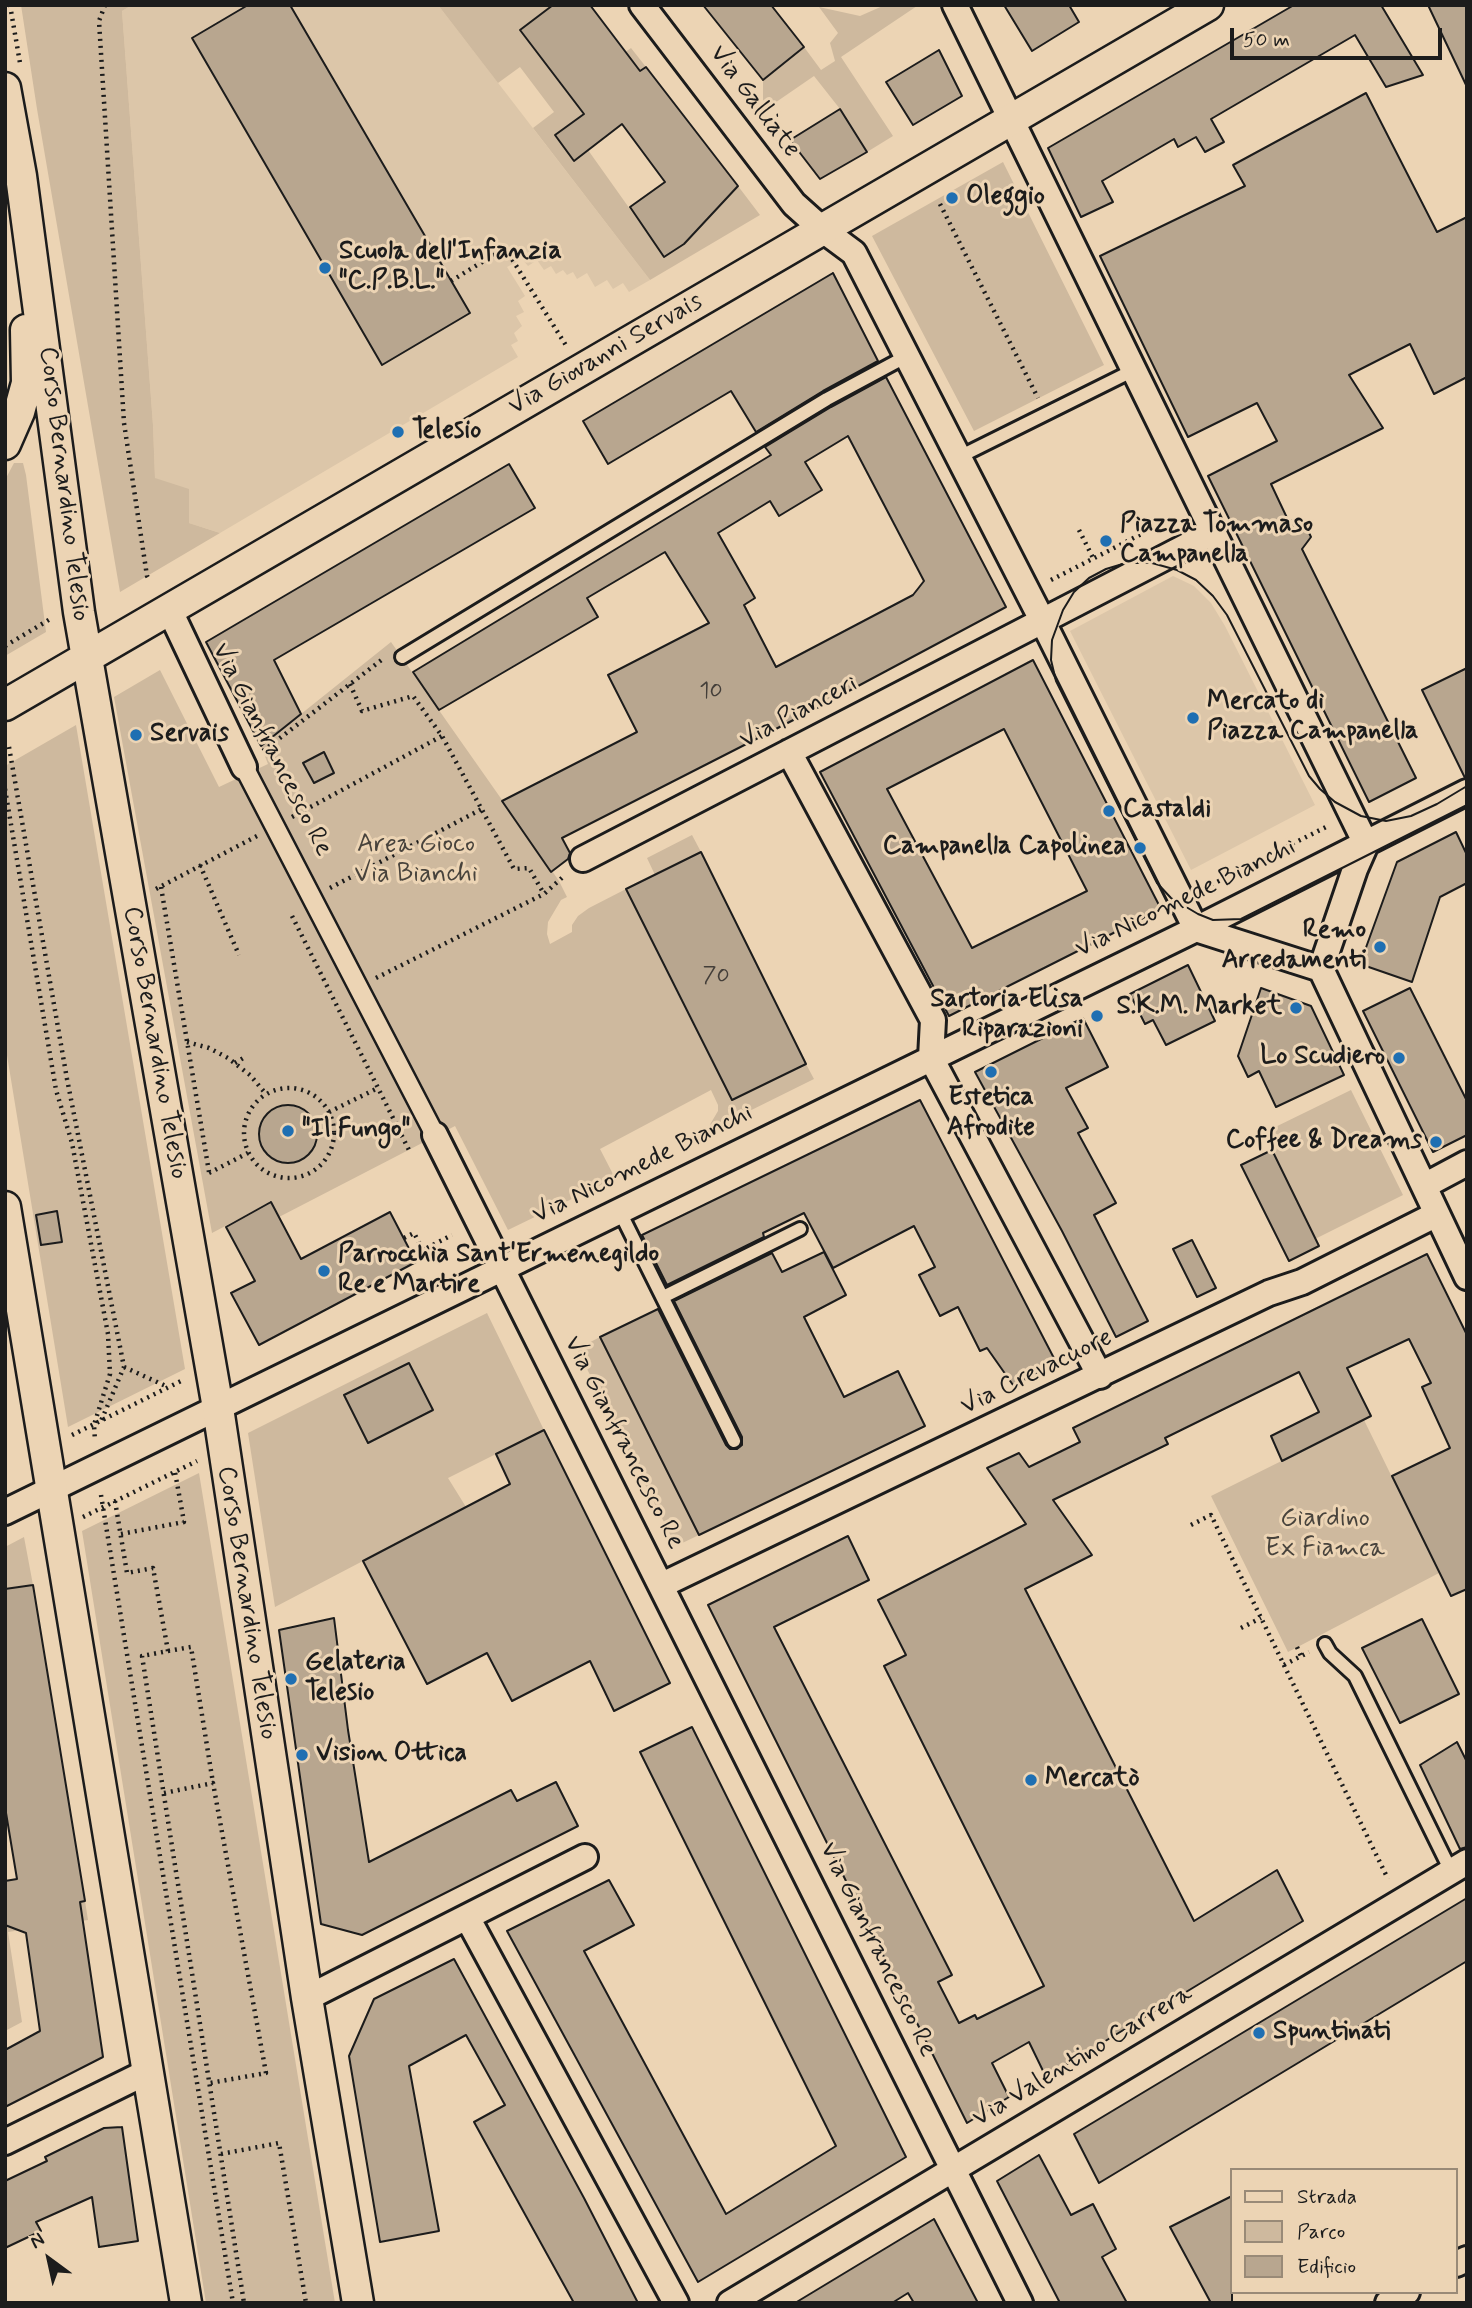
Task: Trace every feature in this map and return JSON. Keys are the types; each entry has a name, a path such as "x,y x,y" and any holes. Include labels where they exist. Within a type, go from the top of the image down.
{"street":[{"name":"Via Galliate","path":"642,5 794,204 823,230"},
{"path":"955,5 1366,844 1321,970 1467,1277"},
{"name":"Via Giovanni Servais","path":"5,705 1208,5"},
{"name":"Corso Bernardino Telesio","path":"5,88 11,181 27,335 27,383 19,412 5,444"},
{"name":"Corso Bernardino Telesio","path":"11,181 86,658 218,1408 307,1998 358,2303"},
{"path":"823,230 854,253 1196,929 1321,970"},
{"path":"1042,620 1214,532"},
{"name":"Via Gianfrancesco Re","path":"170,611 244,767 435,1135 1020,2303"},
{"name":"Via Pianceri","path":"583,859 1042,620"},
{"path":"789,752 933,1020 931,1058 1100,1376"},
{"name":"Via Nicomede Bianchi","path":"5,1512 619,1209 1196,929 1467,792"},
{"path":"1424,1186 1467,1163"},
{"path":"5,1207 187,2303"},
{"name":"Via Crevacuore","path":"662,1585 1269,1293 1302,1282 1437,1214"},
{"path":"307,1998 585,1857"},
{"name":"Via Valentino Carrera","path":"730,2303 1459,1867"},
{"path":"467,1917 676,2303"},
{"path":"5,2142 147,2072"},
{"path":"1388,2303 1404,2294"}],"lane":[{"path":"402,657 827,399 907,356"},
{"path":"959,457 1134,370"},
{"path":"619,1209 734,1441"},
{"path":"663,1297 800,1229"},
{"path":"1325,1644 1330,1653 1355,1676 1459,1867"}],"path":[{"path":"105,5 99,21 124,423 147,576 150,581"},
{"path":"940,204 1047,414"},
{"path":"451,281 505,248 567,347"},
{"path":"1047,582 1173,517"},
{"path":"1079,530 1093,558"},
{"path":"244,767 386,656 402,657"},
{"path":"349,684 362,711 414,696 442,736 514,869 528,869 544,894"},
{"path":"9,747 68,1079 124,1367 101,1420"},
{"path":"5,789 56,1090 72,1143 108,1334 110,1374 94,1424 102,1506 233,2303"},
{"path":"312,897 482,809"},
{"path":"1201,890 1326,827"},
{"path":"358,986 544,894 583,859"},
{"path":"200,865 239,956"},
{"path":"160,887 209,1172"},
{"path":"187,1042 209,1048 235,1063 250,1075 266,1094"},
{"path":"235,1063 245,1057"},
{"path":"329,1112 404,1074"},
{"path":"280,1088 309,1092 321,1101 329,1112 334,1127 333,1142 328,1156 318,1168 290,1178 275,1176 261,1169 248,1153 243,1130 247,1115 255,1103 266,1094 280,1088"},
{"path":"197,1179 248,1153"},
{"path":"404,1238 414,1233 423,1250 452,1235"},
{"path":"124,1367 168,1387"},
{"path":"71,1435 181,1381"},
{"path":"82,1517 197,1461"},
{"path":"121,1534 184,1522 175,1472"},
{"path":"115,1501 127,1573 153,1568 168,1651"},
{"path":"1191,1525 1212,1515 1399,1902"},
{"path":"1241,1628 1261,1618"},
{"path":"210,2083 265,2073 191,1647 142,1656 244,2303"},
{"path":"1297,1647 1301,1656"},
{"path":"164,1793 213,1783"},
{"path":"221,2154 279,2143 306,2303"}],"shaded area":[{"name":"Scuola dell'Infanzia \"C.P.B.L.\"","path":"132,5 438,5 650,280 629,292 623,283 613,289 607,280 595,287 587,273 577,279 573,272 567,275 563,270 556,274 551,266 544,270 537,260 528,266 522,259 507,267 525,296 518,301 524,312 516,316 522,326 514,333 518,341 511,345 518,357 220,533 189,523 155,478 122,11"},
{"name":"Mercato di Piazza Campanella","path":"1173,576 1194,586 1211,603 1315,805 1191,870 1070,631"}],"green space":[{"path":"21,5 132,5 122,11 155,478 189,489 189,523 220,533 120,592 37,109"},
{"path":"438,5 553,5 559,81 568,94 631,48 646,67 555,136 574,160 588,150 664,257 684,244 738,186 760,215 650,280 533,128 554,112 520,67 498,83"},
{"path":"885,5 917,6 841,57 893,136 867,152 840,109 814,76 766,109 763,106 763,80 804,47 821,70 835,61 830,43 838,33 819,7 860,16"},
{"path":"1003,162 1104,365 974,431 872,236"},
{"path":"14,463 23,463 26,475 46,632 5,656 5,480"},
{"name":"Area Gioco Via Bianchi","path":"391,642 559,881 567,897 561,900 548,922 550,944 572,932 572,925 578,916 589,908 626,889 732,1100 806,1064 814,1079 705,1133 718,1111 711,1090 600,1149 615,1178 508,1230 455,1126 279,1217 271,1202 212,1233 114,697 160,670 219,787 268,764 261,746"},
{"path":"76,725 185,1369 68,1427 5,1043 5,766"},
{"path":"692,835 701,852 655,875 647,858"},
{"path":"1351,1090 1403,1195 1315,1239 1263,1133"},
{"path":"487,1313 544,1430 448,1478 466,1507 275,1607 248,1433"},
{"path":"600,1337 699,1535 676,1546 577,1349"},
{"name":"Giardino Ex Fiamca","path":"1364,1420 1439,1573 1288,1652 1211,1496"},
{"path":"199,1473 335,2303 206,2303 82,1531"},
{"path":"24,1537 33,1585 5,1589 5,1547"},
{"path":"85,1901 88,1920 8,1932 22,2022 5,2031 5,1925 22,1910"}],"building":[{"path":"248,5 290,5 470,313 382,365 192,38"},
{"path":"553,5 590,5 640,71 646,67 738,186 684,244 664,257 630,207 665,182 622,124 574,161 555,135 584,114 520,30"},
{"path":"703,5 771,5 804,47 763,80"},
{"path":"1004,5 1069,5 1079,22 1032,51"},
{"path":"1294,5 1381,5 1423,75 1386,87 1355,35 1211,119 1224,142 1205,152 1196,137 1178,147 1174,139 1102,181 1113,202 1081,217 1048,148"},
{"path":"1428,5 1467,5 1467,87"},
{"path":"939,50 962,96 913,125 886,82"},
{"path":"1366,93 1437,232 1467,217 1467,377 1434,394 1410,344 1349,375 1383,428 1271,484 1288,520 1304,522 1311,537 1302,549 1416,778 1369,802 1208,476 1277,441 1257,403 1188,437 1100,256 1245,186 1233,165"},
{"path":"840,109 867,152 820,179 790,140"},
{"path":"833,273 878,361 756,432 731,391 608,464 583,421"},
{"path":"886,377 1006,607 815,709 562,838 570,853 568,859 551,872 502,801 637,732 608,675 709,623 665,552 587,598 598,617 439,710 413,672 771,455 765,447","holes":["848,436 924,581 913,595 776,667 744,605 755,598 718,533 770,501 779,516 822,490 805,462"]},
{"path":"509,464 535,508 274,660 301,714 261,746 206,642"},
{"path":"1033,660 1161,909 949,1016 820,772","holes":["1004,729 1087,891 972,948 887,789"]},
{"path":"1467,668 1467,777 1465,778 1422,690"},
{"path":"324,752 334,773 314,783 303,763"},
{"path":"1456,832 1467,855 1467,883 1440,897 1412,982 1360,964 1397,862"},
{"path":"701,852 806,1064 732,1100 626,889"},
{"path":"1188,965 1215,1021 1166,1045 1153,1020 1145,1024 1130,994"},
{"path":"1261,988 1311,1006 1344,1075 1276,1107 1259,1071 1248,1077 1238,1056"},
{"path":"1410,988 1467,1101 1467,1135 1433,1152 1363,1011"},
{"path":"1083,1018 1108,1067 1066,1088 1088,1128 1078,1133 1116,1203 1094,1215 1148,1321 1116,1337 1062,1231 975,1072"},
{"path":"920,1100 1057,1364 1013,1385 987,1348 980,1351 958,1307 940,1316 919,1275 935,1267 914,1226 833,1268 804,1213 763,1233 764,1237 667,1285 642,1235"},
{"name":"\"Il Fungo\"","path":"288,1105 304,1110 312,1118 317,1134 312,1150 304,1158 288,1163 272,1158 264,1150 259,1134 264,1118 272,1110"},
{"path":"1272,1150 1319,1246 1289,1261 1241,1165"},
{"name":"Parrocchia Sant'Ermenegildo Re e Martire","path":"271,1202 301,1259 390,1212 416,1262 259,1345 231,1293 255,1281 226,1227"},
{"path":"57,1211 62,1242 41,1245 36,1215"},
{"path":"1192,1240 1216,1288 1197,1297 1173,1249"},
{"path":"824,1252 846,1295 804,1317 844,1397 898,1371 925,1426 699,1535 600,1337 658,1309 726,1445 730,1449 737,1449 742,1445 742,1437 674,1301 772,1253 782,1272"},
{"path":"1427,1254 1467,1335 1467,1589 1451,1596 1392,1476 1450,1448 1422,1387 1431,1383 1409,1339 1347,1368 1371,1416 1282,1461 1271,1436 1319,1412 1299,1372 1165,1438 1168,1444 1053,1500 1092,1555 1025,1589 1194,1921 1277,1870 1303,1921 1046,2077 1029,2042 992,2063 1009,2097 967,2123 708,1605 848,1536 869,1580 774,1627 952,1975 938,1982 959,2023 975,2015 977,2019 1044,1986 884,1666 906,1655 878,1600 1026,1524 987,1468 1019,1453 1029,1467 1080,1442 1073,1428"},
{"path":"409,1363 433,1410 368,1443 344,1395"},
{"path":"544,1430 670,1683 614,1711 590,1661 512,1701 487,1653 427,1684 363,1561 510,1484 496,1454"},
{"path":"33,1585 85,1901 80,1902 103,2057 5,2107 5,2050 40,2031 26,1933 5,1925 5,1881 17,1879 5,1807 5,1589"},
{"path":"334,1618 369,1862 511,1790 517,1801 556,1782 578,1826 362,1935 321,1924 279,1630"},
{"path":"1422,1619 1459,1694 1400,1723 1362,1648"},
{"path":"692,1727 906,2157 698,2282 507,1931 609,1880 634,1925 584,1951 726,2214 836,2146 640,1752"},
{"path":"1457,1742 1467,1762 1467,1847 1460,1849 1420,1765"},
{"path":"1467,1898 1467,1961 1099,2183 1074,2134"},
{"path":"454,1959 638,2303 574,2303 474,2122 505,2105 466,2035 409,2066 439,2231 380,2242 349,2056 374,1999"},
{"path":"122,2127 138,2241 99,2247 92,2197 36,2222 41,2231 5,2248 5,2181 47,2161 45,2157 104,2128"},
{"path":"1039,2155 1071,2215 1093,2204 1116,2249 1102,2257 1127,2303 1060,2303 997,2181"},
{"path":"1230,2197 1232,2303 1211,2303 1170,2227"},
{"path":"934,2219 978,2303 914,2303 908,2293 892,2303 795,2303"}],"tram line":[{"path":"1467,786 1411,816 1386,821 1361,816 1335,802 1309,776 1227,615 1213,596 1196,580 1177,570 1152,563 1126,563 1106,569 1089,578 1074,592 1063,610 1052,640 1051,660 1056,681 1157,883 1171,898 1198,914 1213,920 1241,919 1467,805"}],"place":[{"name":"Oleggio","path":"952,198"},
{"name":"Scuola dell'Infanzia \"C.P.B.L.\"","path":"325,268"},
{"name":"Telesio","path":"398,432"},
{"name":"Piazza Tommaso Campanella","path":"1106,541"},
{"name":"Mercato di Piazza Campanella","path":"1193,718"},
{"name":"Servais","path":"136,735"},
{"name":"Castaldi","path":"1109,811"},
{"name":"Campanella Capolinea","path":"1140,848"},
{"name":"Remo Arredamenti","path":"1380,947"},
{"name":"S.K.M. Market","path":"1296,1008"},
{"name":"Sartoria Elisa Riparazioni","path":"1097,1016"},
{"name":"Lo Scudiero","path":"1399,1058"},
{"name":"Estetica Afrodite","path":"991,1072"},
{"name":"\"Il Fungo\"","path":"288,1131"},
{"name":"Coffee & Dreams","path":"1436,1142"},
{"name":"Parrocchia Sant'Ermenegildo Re e Martire","path":"324,1271"},
{"name":"Gelateria Telesio","path":"291,1679"},
{"name":"Vision Ottica","path":"302,1755"},
{"name":"Mercatò","path":"1031,1780"},
{"name":"Spuntinati","path":"1259,2033"}]}
